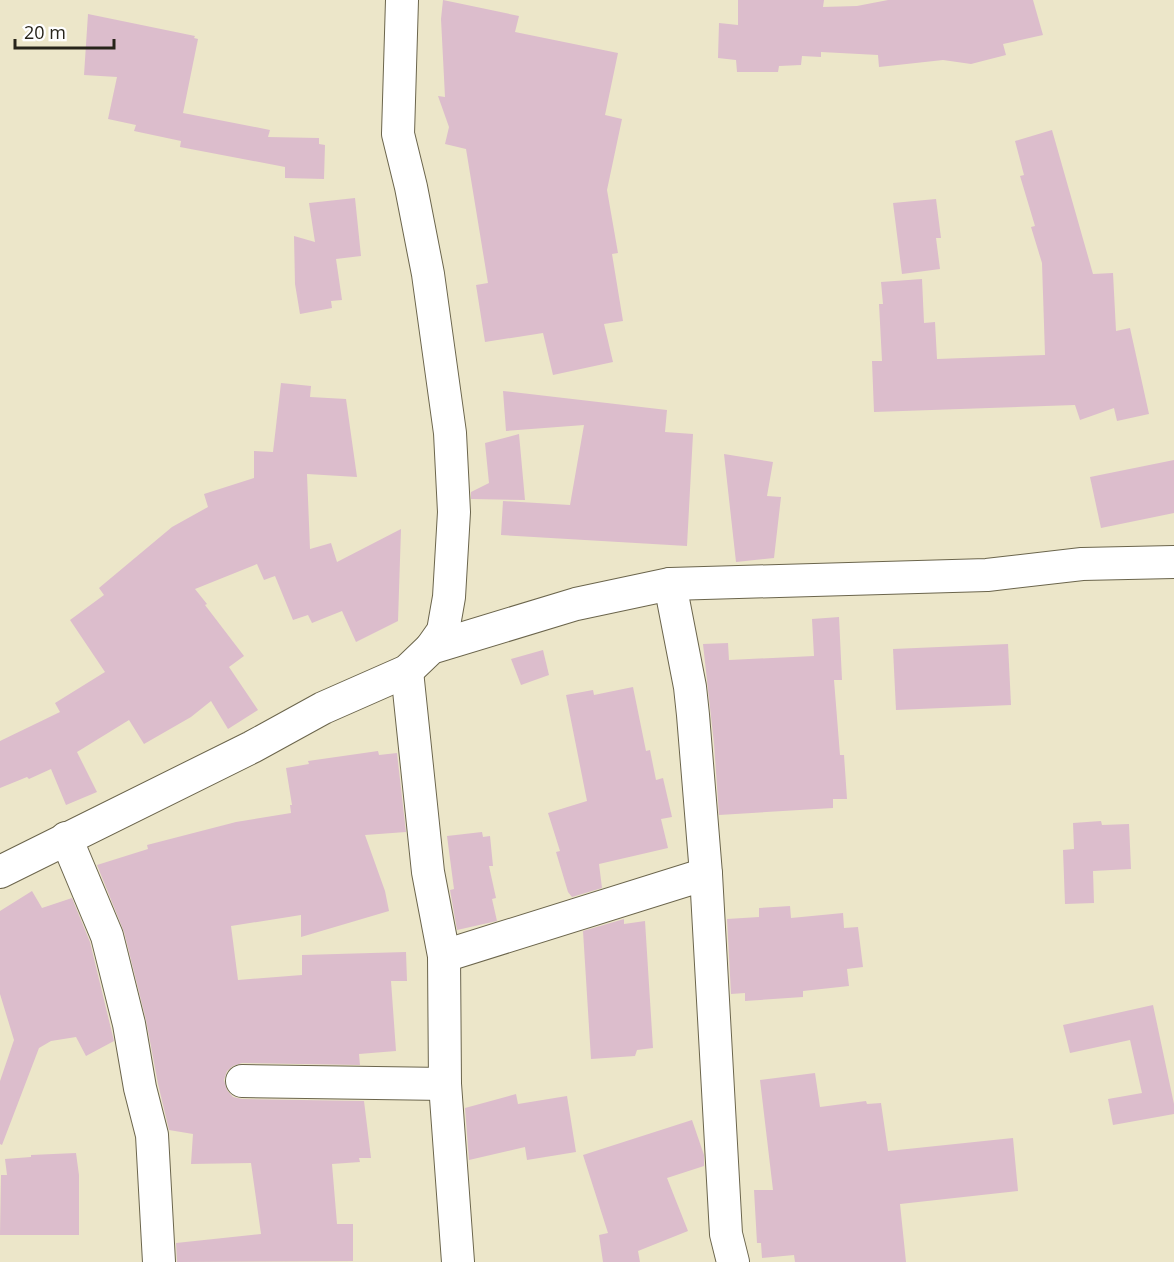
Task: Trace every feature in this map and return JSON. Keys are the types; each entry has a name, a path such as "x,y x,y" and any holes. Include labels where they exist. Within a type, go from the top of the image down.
{"street":[{"path":"0,872 252,747 323,708 407,671 431,648 443,631 449,597 454,512 450,433 428,274 398,134 402,0"},
{"path":"431,648 576,604 670,584 987,575 1082,564 1174,562"},
{"path":"670,584 690,687 706,874 726,1234 733,1262"},
{"path":"407,671 428,872 444,956 446,1084 458,1262"},
{"path":"66,838 107,936 129,1024 140,1088 152,1135 159,1262"},
{"path":"444,956 706,874"},
{"path":"242,1081 446,1084"}],"building":[{"path":"443,0 519,16 515,32 618,53 605,115 622,119 607,190 618,253 612,254 623,321 604,324 613,362 553,375 543,333 485,342 476,285 488,283 466,149 445,144 449,127 438,96 445,97 441,19"},
{"path":"738,0 824,0 823,7 857,6 888,0 1033,0 1043,35 1003,44 1006,55 971,64 943,60 879,67 878,55 821,52 821,57 802,56 801,65 779,66 778,72 737,72 736,60 718,58 719,23 738,25"},
{"path":"88,14 195,36 194,38 198,39 183,113 270,130 268,137 319,138 319,144 325,145 324,179 285,178 285,167 180,147 181,141 134,131 136,125 108,119 117,77 84,75"},
{"path":"1052,130 1093,274 1113,273 1116,331 1130,328 1149,414 1117,421 1114,408 1080,420 1075,405 874,412 872,361 882,361 879,304 883,304 881,282 922,279 924,323 935,322 937,359 1045,355 1042,263 1031,227 1035,226 1020,176 1024,175 1015,141"},
{"path":"355,198 361,256 336,259 342,300 331,301 332,308 300,314 295,284 294,236 315,242 309,203"},
{"path":"936,199 941,238 936,238 940,269 902,274 893,203"},
{"path":"281,383 311,386 310,397 346,399 357,477 307,474 310,549 331,543 337,562 401,529 398,621 356,642 342,611 312,623 308,615 293,620 275,576 264,580 257,564 195,589 244,656 229,667 258,710 228,729 211,701 191,717 144,744 129,720 77,752 97,792 66,805 51,769 0,788 0,741 60,712 55,703 105,672 70,620 104,595 99,588 172,527 208,507 204,494 254,478 254,451 273,452"},
{"path":"503,391 667,410 665,432 693,434 687,546 501,535 503,501 570,505 584,425 506,431"},
{"path":"519,434 525,500 471,499 471,492 489,483 485,443"},
{"path":"724,454 773,462 767,496 781,497 774,558 736,562"},
{"path":"1174,460 1174,513 1101,528 1090,477"},
{"path":"839,617 842,680 834,680 840,755 844,755 847,799 833,799 833,808 719,815 703,644 728,643 729,660 814,656 812,619"},
{"path":"1008,644 1011,705 896,710 893,649"},
{"path":"543,650 549,675 521,685 511,659"},
{"path":"633,687 646,751 650,750 656,780 663,778 672,817 661,819 668,848 599,864 602,888 572,897 568,892 556,852 560,851 548,813 587,801 566,695 593,690 594,695"},
{"path":"378,751 379,755 397,753 406,832 365,835 385,891 389,911 301,937 301,915 231,926 238,980 302,975 302,955 406,952 407,981 391,981 396,1051 359,1054 360,1065 242,1063 227,1071 224,1080 227,1090 233,1097 242,1099 364,1101 371,1158 359,1158 360,1162 332,1164 337,1224 353,1224 353,1261 177,1262 176,1243 261,1234 251,1163 191,1164 193,1134 169,1130 146,1020 124,932 97,865 148,849 147,845 236,822 291,813 290,805 292,805 286,768 309,764 308,761"},
{"path":"1101,821 1102,825 1129,824 1131,869 1093,871 1094,903 1065,904 1063,850 1074,849 1073,823"},
{"path":"482,832 483,837 490,836 493,866 489,866 496,898 492,899 497,921 457,930 450,890 454,889 447,836"},
{"path":"32,891 42,908 72,898 90,942 114,1041 86,1056 76,1037 51,1041 39,1048 2,1145 0,1144 0,1081 14,1040 0,994 0,911"},
{"path":"790,906 791,918 843,913 844,928 858,927 863,967 847,969 849,986 803,991 803,997 745,1001 745,993 731,994 727,919 759,917 759,908"},
{"path":"624,919 624,924 645,921 653,1048 637,1050 635,1056 591,1059 583,931"},
{"path":"1153,1005 1174,1104 1174,1114 1113,1125 1108,1099 1142,1093 1130,1040 1070,1053 1063,1025"},
{"path":"815,1073 820,1107 866,1101 867,1104 881,1103 888,1151 1013,1138 1018,1191 900,1204 906,1262 795,1262 794,1255 762,1258 761,1243 757,1243 754,1190 773,1190 760,1080"},
{"path":"516,1094 518,1104 567,1096 576,1152 527,1160 525,1147 469,1160 465,1108"},
{"path":"692,1120 704,1155 704,1166 667,1178 688,1231 638,1251 640,1262 603,1262 599,1235 608,1233 583,1155"},
{"path":"76,1153 79,1175 79,1235 0,1235 1,1175 7,1175 5,1159"}]}
